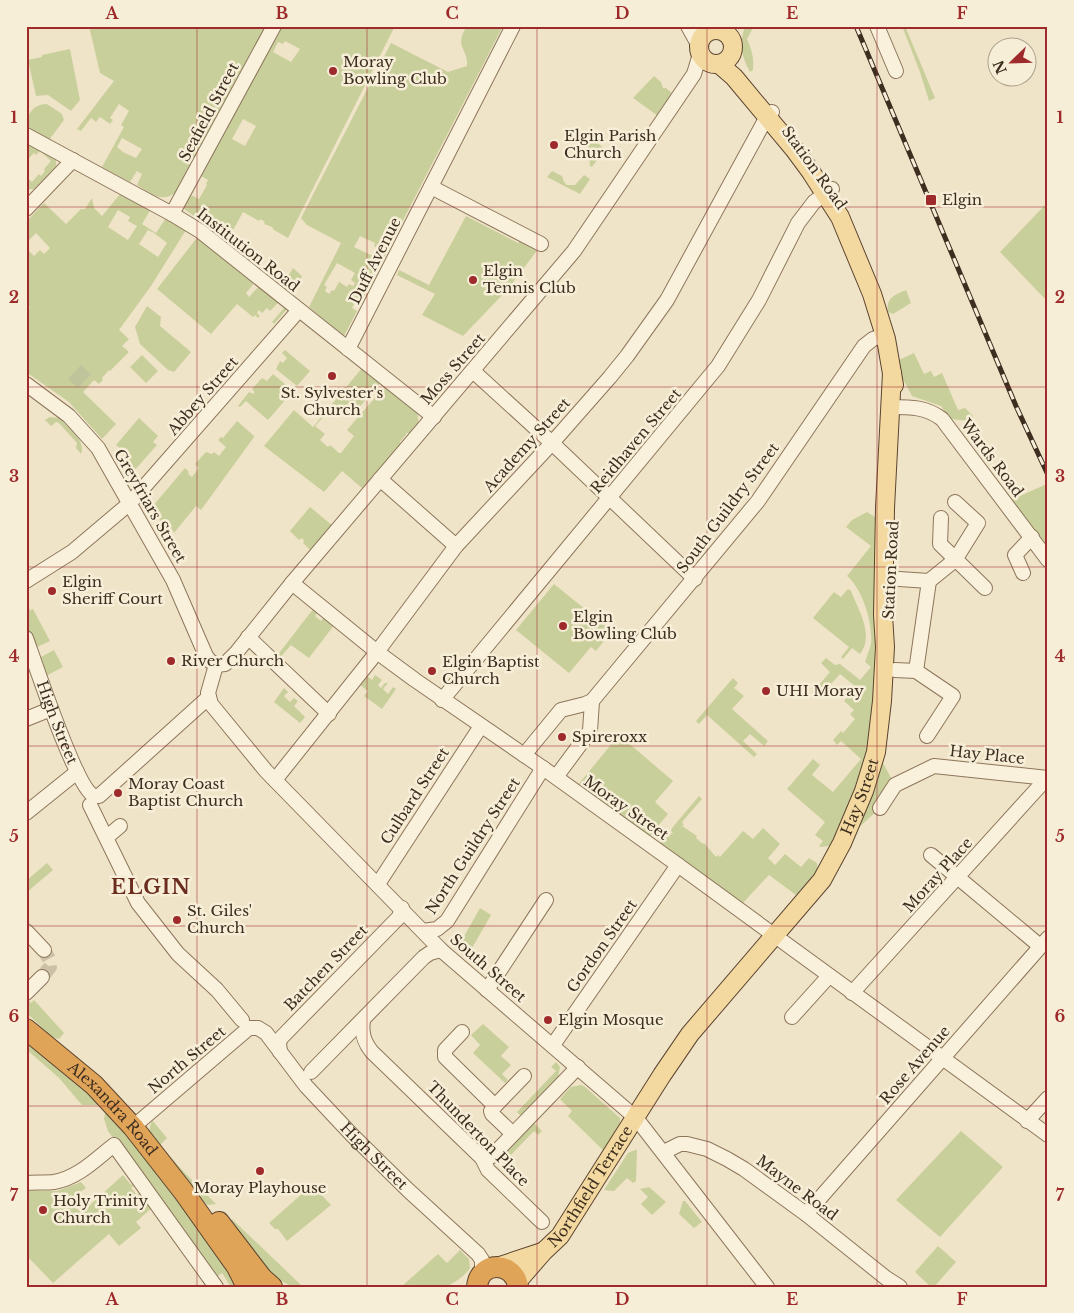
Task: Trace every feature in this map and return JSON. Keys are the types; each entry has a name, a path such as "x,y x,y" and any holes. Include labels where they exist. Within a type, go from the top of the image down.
{"highway":[{"name":"Alexandra Road","path":"28,1029 94,1085 133,1128 183,1191 236,1267 247,1287"},
{"name":"Alexandra Road","path":"183,1191 219,1223 262,1278 272,1287"},
{"path":"480,1278 513,1274 518,1286"}],"main road":[{"name":"Station Road","path":"717,42 806,165 829,192 848,233 862,274 872,294 884,334 892,373 895,407"},
{"name":"Hay Street","path":"636,1118 662,1074 690,1034 712,1006 822,880 833,862 864,792 876,752 882,701 885,647 883,615 888,578 885,508 895,407"},
{"name":"Northfield Terrace","path":"518,1286 542,1252 560,1236 636,1118"},
{"name":"Northfield Terrace","path":"480,1278 542,1252"}],"street":[{"name":"Seafield Street","path":"172,214 274,26"},
{"name":"Duff Avenue","path":"348,349 513,26"},
{"path":"688,26 717,42"},
{"path":"877,26 896,71"},
{"name":"Moss Street","path":"216,665 223,665 229,661 292,583 574,251 717,42"},
{"name":"Academy Street","path":"275,780 377,652 456,546 552,443 610,377 667,300 770,114"},
{"name":"Institution Road","path":"26,136 172,214 200,231 434,417"},
{"path":"26,209 73,160"},
{"path":"431,187 541,244"},
{"name":"Reidhaven Street","path":"442,700 718,366 759,300 798,223 808,209 829,192"},
{"name":"Abbey Street","path":"26,581 72,552 130,504 299,310"},
{"name":"South Guildry Street","path":"592,701 758,501 864,346 884,334"},
{"path":"473,371 695,579"},
{"name":"Greyfriars Street","path":"26,384 69,416 92,440 114,475 178,589 206,656 210,662 216,665"},
{"name":"Wards Road","path":"895,407 919,407 933,412 942,419 1048,560"},
{"path":"380,479 456,546"},
{"path":"916,671 929,581 954,560 978,523 955,502"},
{"path":"941,518 940,544 954,560 985,588"},
{"path":"1023,573 1015,556 1032,537"},
{"path":"888,578 929,581"},
{"name":"Moray Street","path":"292,583 377,652 442,700 543,768 678,864 1048,1135"},
{"path":"248,637 328,714"},
{"name":"High Street","path":"26,638 51,709 77,772 88,793 94,796 95,801"},
{"path":"216,665 209,697 95,801 107,836 138,903 178,954 217,990 242,1020"},
{"path":"895,670 916,671 952,696 927,736"},
{"name":"South Street","path":"209,697 214,709 275,780 441,950 636,1118 767,1287"},
{"path":"524,755 561,710 592,701 589,733 556,778"},
{"path":"573,707 591,724"},
{"path":"26,719 51,709"},
{"name":"Culbard Street","path":"378,884 481,726"},
{"name":"Hay Place","path":"880,808 895,785 934,766 1047,778"},
{"name":"North Guildry Street","path":"423,932 437,929 447,921 543,768"},
{"path":"26,813 77,772"},
{"name":"Moray Place","path":"852,993 1047,778"},
{"path":"107,836 120,826"},
{"path":"931,855 958,878 1044,942"},
{"name":"Gordon Street","path":"553,1045 678,864"},
{"path":"487,990 546,900"},
{"name":"Batchen Street","path":"280,1052 279,1043 281,1038 399,917 402,908"},
{"path":"26,931 44,950"},
{"name":"Rose Avenue","path":"806,1214 1044,942"},
{"path":"311,1072 427,955 441,950"},
{"path":"792,1017 829,976"},
{"path":"26,993 42,977"},
{"name":"Thunderton Place","path":"363,1020 364,1040 372,1052 482,1158 488,1170 542,1222"},
{"name":"North Street","path":"133,1128 249,1028 258,1028 266,1033"},
{"path":"462,1032 445,1050 445,1057 495,1106"},
{"name":"High Street","path":"266,1033 306,1086 364,1148 478,1254 482,1260 480,1278"},
{"path":"482,1158 486,1159 492,1156 578,1067"},
{"path":"513,1134 492,1114 492,1111 524,1076"},
{"path":"1027,1121 1048,1098"},
{"path":"26,1182 54,1182 73,1175 85,1168 114,1144 216,1287"},
{"name":"Mayne Road","path":"664,1152 680,1144 696,1145 744,1169 780,1197 806,1214 900,1287"}],"green space":[{"path":"89,26 266,26 176,192 166,197 151,194 137,185 142,174 137,171 130,182 102,167 124,127 121,125 129,111 119,104 110,118 113,120 110,124 100,117 96,122 91,118 81,131 77,129 114,81 100,73","holes":["122,138 142,149 136,158 117,147"]},
{"path":"282,26 395,26 288,238 264,224 265,222 260,219 259,221 243,212 227,241 183,208 191,195 199,199 207,185 208,180 201,176","holes":["285,41 300,49 291,62 273,52 278,42 283,44","243,119 256,126 245,146 232,139"]},
{"path":"467,26 503,26 360,304 355,302 352,308 357,311 344,336 309,307 341,243 307,225 301,218 391,43 448,72 467,66 466,56 461,44 463,33","holes":["360,236 375,243 374,246 379,249 375,257 354,247","337,263 355,273 351,280 355,283 353,286 349,284 347,287 339,282 334,291 332,290 329,294 325,291 327,287 324,285"]},
{"path":"745,26 754,26 747,39 753,58 753,70 750,72 742,50"},
{"path":"902,26 905,26 935,98 929,101 920,72"},
{"path":"70,49 80,100 71,111 48,95 36,96 28,60"},
{"path":"654,76 661,82 663,88 666,88 673,94 658,116 633,98"},
{"path":"47,104 62,114 64,120 49,140 26,129 27,120 34,108"},
{"path":"587,135 605,149 592,167 590,166"},
{"path":"26,144 56,158 56,166 34,189 26,191 26,177 32,182 39,174 41,176 51,161 40,151 36,155 34,153 27,160"},
{"path":"552,171 562,176 567,185 575,185 584,175 590,179 580,194 547,177"},
{"path":"121,193 151,209 142,224 156,233 166,218 186,230 151,286 119,330 129,339 122,346 129,352 109,370 99,384 94,380 83,392 116,424 102,439 69,402 26,372 26,313 30,307 26,303 26,248 34,256 40,250 44,254 50,248 36,233 26,243 26,222 44,203 66,224 81,209 85,209 92,198 94,208 102,216","holes":["118,210 130,217 128,221 137,226 128,240 108,227","148,230 167,243 158,257 139,244"]},
{"path":"1048,202 1048,302 1000,252"},
{"name":"Elgin Tennis Club","path":"466,216 518,243 522,238 539,248 508,289 463,336 422,315 435,294 397,275 399,270 429,285"},
{"path":"196,239 201,239 256,281 246,293 249,297 260,285 288,308 274,324 272,322 284,308 278,303 270,311 267,308 262,313 259,310 257,313 260,316 258,318 255,315 253,317 237,304 211,334 157,289"},
{"path":"293,268 302,276 293,294 282,286"},
{"path":"906,290 911,303 893,314 888,312 890,300"},
{"path":"147,306 161,317 160,326 191,352 174,372 168,370 140,344 135,327"},
{"path":"285,350 310,371 297,386 276,369 280,361 283,363 287,358 282,353"},
{"path":"914,353 924,374 931,371 934,377 942,373 958,410 965,408 973,416 973,420 950,419 941,406 912,396 903,379 899,360"},
{"path":"142,355 158,371 146,383 130,367"},
{"path":"81,365 91,374 78,388 68,379"},
{"path":"362,368 380,383 351,417 335,404 315,426 325,434 320,440 328,447 330,445 341,453 354,436 347,430 385,386 417,411 419,426 413,433 407,433 400,442 401,447 371,482 362,488 342,471 324,492 264,446 294,410 313,427"},
{"path":"273,374 293,391 268,420 246,401 240,407 238,406 249,392 254,394 252,389 262,378 267,381"},
{"path":"50,417 59,418 75,434 81,444 81,454 76,448 77,443 59,423 56,422 51,426 45,420"},
{"path":"139,418 158,436 153,442 157,445 134,471 122,460 127,454 116,445"},
{"path":"237,421 254,437 201,510 196,506 174,533 166,519 161,522 152,507 185,468 192,477 199,468 195,464 206,452 212,454 214,452 219,456 226,447 218,440 221,437 223,438"},
{"path":"1047,484 1048,486 1048,550 1010,500"},
{"path":"310,507 333,526 311,551 303,543 302,538 299,540 290,531"},
{"path":"867,512 880,520 877,668 870,748 858,792 835,845 821,847 819,846 823,841 815,835 825,822 787,789 813,759 820,765 812,775 833,792 861,759 841,741 837,745 833,740 841,731 843,733 855,719 850,714 854,710 844,701 856,687 840,674 824,692 818,686 830,672 821,663 826,658 835,665 840,664 860,680 871,667 865,662 871,643 868,616 862,597 847,576 871,546 846,527 852,520"},
{"name":"Elgin Bowling Club","path":"554,584 612,631 596,651 591,647 569,673 516,630"},
{"path":"848,589 851,591 864,622 866,639 860,654 852,648 843,659 841,657 849,647 813,618 834,592 841,597"},
{"path":"29,608 30,610 33,609 50,641 35,648 26,621 26,609"},
{"path":"314,608 319,611 315,616 321,621 325,616 335,624 309,658 291,645 279,659 276,657"},
{"path":"54,650 63,667 46,676 39,658"},
{"path":"375,675 382,680 378,685 381,688 385,683 388,683 383,689 388,694 393,687 396,689 382,709 364,696 368,691 360,685 367,676 372,680"},
{"path":"733,678 738,683 734,688 744,696 732,709 768,741 764,746 750,734 743,741 757,754 754,757 707,715 699,724 696,721"},
{"path":"284,688 288,692 284,696 290,702 294,698 298,701 294,706 305,717 300,723 274,702"},
{"path":"619,735 673,781 655,802 668,814 649,837 577,786"},
{"path":"877,752 895,785 880,808 842,843"},
{"path":"699,796 702,799 682,822 684,825 682,826 697,836 696,838 704,843 716,857 718,855 720,857 743,831 753,839 763,828 780,844 768,858 775,865 785,854 801,867 809,858 817,863 818,872 796,895 769,875 742,904 659,845 664,836 673,833 671,831 672,828"},
{"path":"47,863 53,870 26,893 26,881"},
{"path":"480,908 491,915 472,948 462,940"},
{"path":"28,999 31,1003 34,1000 64,1033 59,1039 51,1037 26,1012 26,1001"},
{"path":"483,1024 509,1047 501,1056 511,1065 502,1074 508,1080 505,1083 473,1053 480,1045 471,1035"},
{"path":"26,1039 102,1105 82,1105 59,1078 26,1049"},
{"path":"556,1062 560,1067 558,1078 522,1117 517,1112 556,1071 551,1067"},
{"path":"581,1085 620,1118 620,1122 604,1151 568,1116 572,1111 560,1099 571,1087"},
{"path":"106,1108 140,1149 242,1287 231,1287 222,1273 215,1278 108,1131 104,1119"},
{"path":"152,1120 167,1138 160,1145 216,1204 208,1205 199,1199 152,1138 149,1131"},
{"path":"534,1123 542,1131 538,1135 534,1131 507,1159 503,1156"},
{"path":"961,1131 1003,1167 940,1237 896,1200"},
{"path":"637,1150 636,1181 633,1183 627,1178 614,1191 604,1190 628,1153"},
{"path":"123,1175 131,1185 136,1181 137,1183 131,1188 137,1195 143,1191 154,1206 136,1222 141,1228 119,1246 109,1234 53,1283 26,1255 26,1191 57,1191 81,1182 86,1188 71,1199 71,1202 81,1213"},
{"path":"312,1185 331,1205 287,1241 278,1229 275,1229 269,1223"},
{"path":"649,1187 666,1202 652,1215 641,1204 648,1197 640,1189"},
{"path":"683,1201 702,1222 694,1228 679,1214"},
{"path":"232,1219 303,1287 293,1287 275,1278 231,1225"},
{"path":"938,1246 956,1262 934,1287 931,1287 915,1272"},
{"path":"460,1250 469,1259 470,1268 453,1283 446,1287 401,1287 438,1254 447,1263"}],"tunnel":[{"path":"42,977 50,967 49,959 44,950"}],"railway":[{"path":"856,26 1016,406 1048,475"}],"place":[{"name":"Moray Bowling Club","path":"333,71"},
{"name":"Elgin Parish Church","path":"554,145"},
{"name":"Elgin","path":"931,200"},
{"name":"Elgin Tennis Club","path":"473,280"},
{"name":"St. Sylvester's Church","path":"332,376"},
{"name":"Elgin Sheriff Court","path":"52,591"},
{"name":"Elgin Bowling Club","path":"563,626"},
{"name":"River Church","path":"171,661"},
{"name":"Elgin Baptist Church","path":"432,671"},
{"name":"UHI Moray","path":"766,691"},
{"name":"Spireroxx","path":"562,737"},
{"name":"Moray Coast Baptist Church","path":"118,793"},
{"name":"St. Giles' Church","path":"177,920"},
{"name":"Elgin Mosque","path":"548,1020"},
{"name":"Moray Playhouse","path":"260,1171"},
{"name":"Holy Trinity Church","path":"43,1210"}],"district":[{"name":"ELGIN","path":"151,887"}]}
